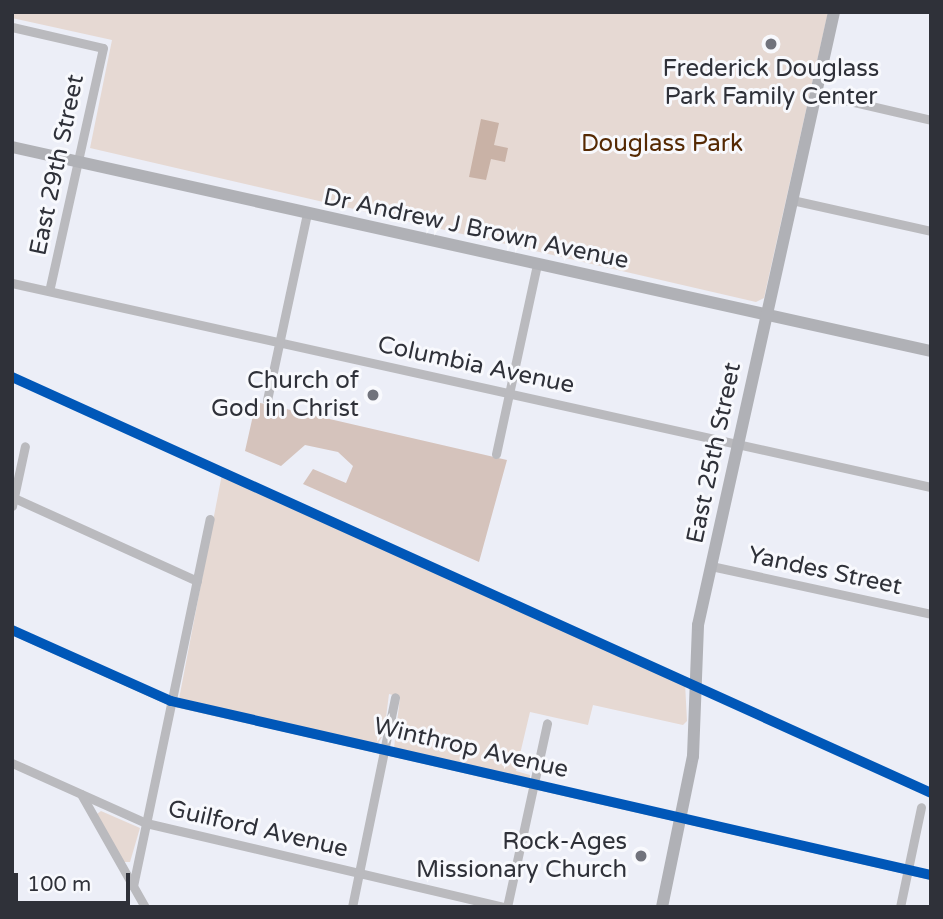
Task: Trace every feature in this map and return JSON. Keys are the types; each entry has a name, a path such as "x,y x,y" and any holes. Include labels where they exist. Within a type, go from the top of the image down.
{"main road":[{"name":"East 25th Street","path":"662,907 694,752 697,634 834,12"},
{"name":"Dr Andrew J Brown Avenue","path":"12,147 931,351"}],"street":[{"name":"East 29th Street","path":"12,27 103,48 50,291"},
{"path":"816,93 931,120"},
{"path":"792,200 931,231"},
{"path":"267,400 307,213"},
{"path":"496,454 507,392 537,264"},
{"name":"Columbia Avenue","path":"12,283 931,487"},
{"path":"25,446 13,500 197,581"},
{"path":"133,886 210,519"},
{"name":"Yandes Street","path":"711,566 931,614"},
{"name":"Winthrop Avenue","path":"12,630 171,701 931,875"},
{"path":"352,907 395,697"},
{"path":"506,907 547,723"},
{"name":"Guilford Avenue","path":"12,763 146,823 506,907"},
{"path":"80,794 145,907"},
{"path":"900,907 921,807"}],"green space":[{"name":"Douglass Park","path":"12,12 828,12 764,298 756,302 90,148 112,40 12,18"},
{"path":"222,474 685,683 687,721 683,725 593,705 588,725 530,712 516,771 530,775 530,779 394,748 400,697 389,694 384,733 378,744 179,699"},
{"path":"101,811 140,828 130,862 124,862 97,814"}],"shaded area":[{"path":"481,119 499,123 494,145 508,148 505,162 491,159 486,180 469,177"},
{"path":"256,402 507,460 479,562 303,484 313,469 346,483 353,466 338,452 305,445 281,466 245,451"}],"cycle path":[{"path":"12,377 931,793"},
{"path":"12,630 171,701 931,875"}],"place":[{"name":"Frederick Douglass Park Family Center","path":"771,44"},
{"name":"Church of God in Christ","path":"373,395"},
{"name":"Rock-Ages Missionary Church","path":"641,856"}]}
